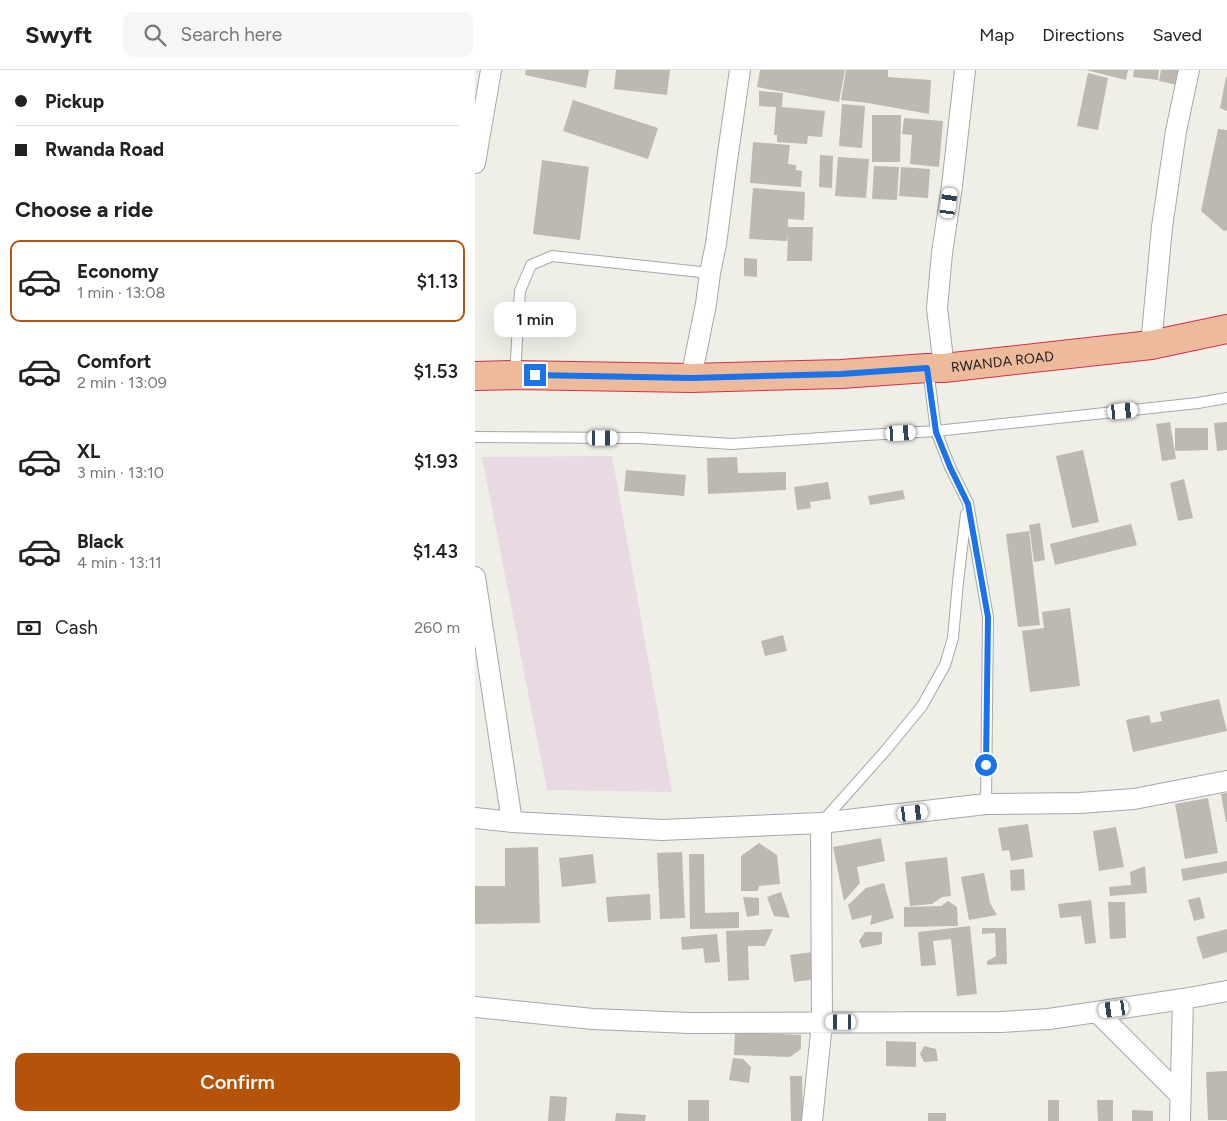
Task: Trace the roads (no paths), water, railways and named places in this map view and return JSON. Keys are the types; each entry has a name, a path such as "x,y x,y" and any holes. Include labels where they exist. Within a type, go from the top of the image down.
{"highway":[{"name":"RWANDA ROAD","path":"475,376 515,374 691,378 841,374 936,368 1151,345 1227,330"}],"street":[{"path":"475,157 491,70"},
{"path":"691,378 716,244 740,70"},
{"path":"936,368 937,308 942,253 952,186 965,70"},
{"path":"1151,345 1162,228 1176,131 1189,70"},
{"path":"475,577 512,822"},
{"path":"475,818 512,822 662,830 821,823 986,804 1079,803 1134,799 1227,781"},
{"path":"812,1121 822,1023 821,823"},
{"path":"475,1006 593,1019 689,1023 1001,1022 1049,1019 1227,991"},
{"path":"1180,1121 1183,999"},
{"path":"1097,1012 1180,1095"}],"lane":[{"path":"515,374 520,291 531,265 552,256 710,273"},
{"path":"936,368 936,432 968,504 988,617 986,804"},
{"path":"475,437 639,438 732,444 936,432 1198,403 1227,398"},
{"path":"821,823 886,750 922,706 945,665 953,638 968,504"}]}
